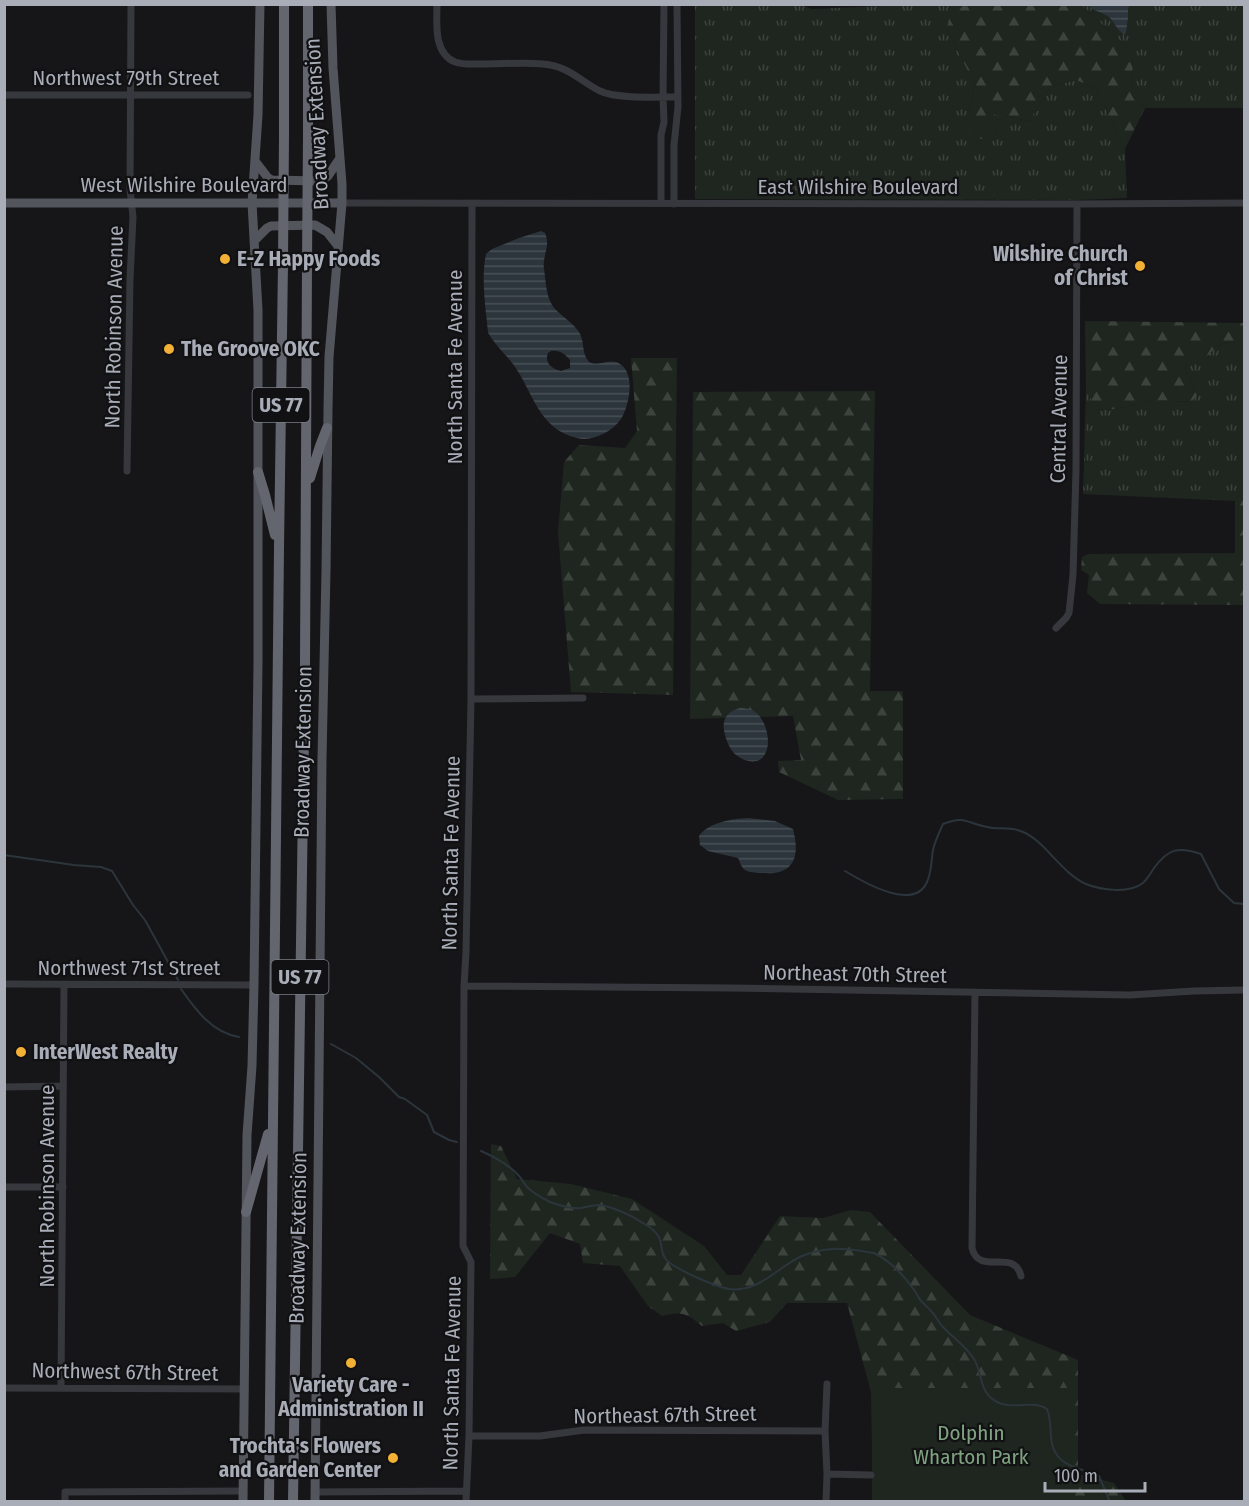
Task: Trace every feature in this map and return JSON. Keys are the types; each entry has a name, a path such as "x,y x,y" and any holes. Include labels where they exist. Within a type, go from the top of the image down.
{"highway":[{"name":"Broadway Extension","path":"269,1502 284,4"},
{"name":"Broadway Extension","path":"293,1502 306,490 308,4"},
{"path":"306,490 327,428"},
{"path":"258,472 279,548"},
{"path":"246,1212 273,1119"}],"main road":[{"path":"243,1496 247,1134 253,1055 258,673 258,310 252,203 260,55 260,4"},
{"name":"Broadway Extension","path":"315,1497 327,428 329,357 342,203 331,4"},
{"path":"255,161 272,180 319,182 328,176 340,158"},
{"name":"West Wilshire Boulevard","path":"4,203 342,203"},
{"path":"254,241 271,226 315,225 327,232 338,246"}],"street":[{"name":"North Robinson Avenue","path":"127,471 133,217 130,189 131,4"},
{"path":"437,4 439,45 455,62 533,63 557,66 570,71 601,92 616,95 677,97"},
{"path":"661,203 664,4"},
{"path":"674,204 677,4"},
{"name":"Northwest 79th Street","path":"4,95 248,95"},
{"name":"West Wilshire Boulevard","path":"342,203 472,203"},
{"name":"East Wilshire Boulevard","path":"472,203 1245,203"},
{"name":"North Santa Fe Avenue","path":"466,1502 471,1262 463,1246 464,986 467,941 471,699 472,203"},
{"name":"Central Avenue","path":"1056,628 1069,613 1073,575 1077,204"},
{"path":"471,699 583,698"},
{"name":"Northwest 71st Street","path":"4,984 254,985"},
{"name":"North Robinson Avenue","path":"61,1388 64,985"},
{"name":"Northeast 70th Street","path":"464,986 1130,995 1245,990"},
{"path":"975,993 972,1248 978,1260 1011,1263 1020,1270 1021,1276"},
{"path":"4,1087 63,1086"},
{"path":"4,1187 63,1187"},
{"path":"826,1502 827,1384"},
{"name":"Northwest 67th Street","path":"4,1388 245,1389"},
{"name":"Northeast 67th Street","path":"469,1436 540,1436 584,1430 825,1431"},
{"path":"827,1474 871,1475"},
{"path":"315,1497 466,1491"},
{"path":"65,1502 65,1492 243,1496"}],"green space":[{"path":"798,4 812,9 883,6 885,4 964,5 947,29 975,85 969,112 1029,121 1051,86 1076,80 1096,88 1125,149 1127,198 1076,200 695,199 695,5"},
{"path":"964,5 1082,6 1133,53 1132,95 1145,108 1125,149 1096,88 1076,80 1051,86 1029,121 994,114 992,142 969,135 969,112 975,85 947,29 949,19"},
{"path":"1073,5 1244,5 1244,108 1145,108 1132,95 1133,53 1082,6"},
{"path":"1085,321 1244,323 1244,347 1230,342 1215,346 1210,354 1201,359 1197,355 1188,359 1185,369 1197,396 1191,402 1153,400 1116,409 1096,410 1086,388"},
{"path":"1230,342 1244,347 1244,485 1235,501 1083,494 1086,388 1097,410 1116,409 1153,400 1191,402 1197,396 1185,369 1188,359 1215,346"},
{"path":"631,358 677,358 673,695 571,692 558,532 564,462 579,445 625,448 637,431"},
{"path":"875,391 870,691 903,691 903,799 838,800 779,772 778,761 801,760 793,716 690,719 693,392"},
{"path":"1244,485 1244,605 1100,604 1087,593 1089,575 1081,570 1082,557 1088,554 1235,553 1235,501"},
{"path":"491,1144 501,1146 517,1179 571,1184 632,1199 704,1246 727,1275 741,1275 780,1216 823,1218 851,1210 870,1212 970,1315 1078,1360 1078,1474 1114,1483 1126,1501 873,1501 871,1392 847,1303 787,1303 770,1322 736,1331 723,1323 702,1326 684,1314 662,1316 648,1306 620,1266 583,1263 580,1244 550,1233 515,1277 490,1279"},
{"name":"Dolphin Wharton Park","path":"872,1388 1070,1388 1071,1501 872,1502"}],"shaded area":[{"path":"1088,5 1128,5 1126,32 1124,34 1121,32 1109,17"},
{"path":"541,231 545,233 547,242 544,269 552,305 579,332 589,362 617,362 628,375 630,390 624,413 617,424 601,435 589,439 577,438 553,426 538,408 513,364 489,335 484,284 486,254 492,249","holes":["554,351 562,353 570,360 570,368 561,371 550,365 547,360 548,353"]},
{"path":"740,708 754,711 765,725 768,737 767,749 759,760 750,761 741,758 729,746 724,721 728,714"},
{"path":"748,818 775,821 793,829 796,847 789,867 774,873 749,872 742,867 738,858 708,851 700,845 699,836 709,827 728,820"}],"waterway":[{"path":"845,871 888,892 900,895 920,891 929,878 934,847 943,824 961,820 987,827 1023,832 1039,842 1077,879 1086,884 1107,889 1130,889 1143,883 1159,862 1174,851 1186,850 1201,854 1219,889 1234,903 1244,904"},
{"path":"4,855 101,867 112,871 145,920 178,980"},
{"path":"181,989 213,1026 229,1035 239,1037"},
{"path":"331,1044 356,1058 399,1097 427,1115 434,1132 457,1142"},
{"path":"481,1151 506,1165 529,1189 550,1202 573,1208 603,1206 633,1217 656,1233 664,1256 669,1262 723,1288 750,1287 768,1278 793,1260 820,1250 846,1249 880,1256 901,1273 942,1326 971,1354 984,1389 990,1397 1004,1404 1034,1405 1047,1409 1056,1454 1075,1468 1099,1476 1110,1502"}],"place":[{"name":"E-Z Happy Foods","path":"225,259"},
{"name":"Wilshire Church of Christ","path":"1140,266"},
{"name":"The Groove OKC","path":"169,349"},
{"name":"InterWest Realty","path":"21,1052"},
{"name":"Variety Care - Administration II","path":"351,1363"},
{"name":"Trochta's Flowers and Garden Center","path":"393,1458"}]}
